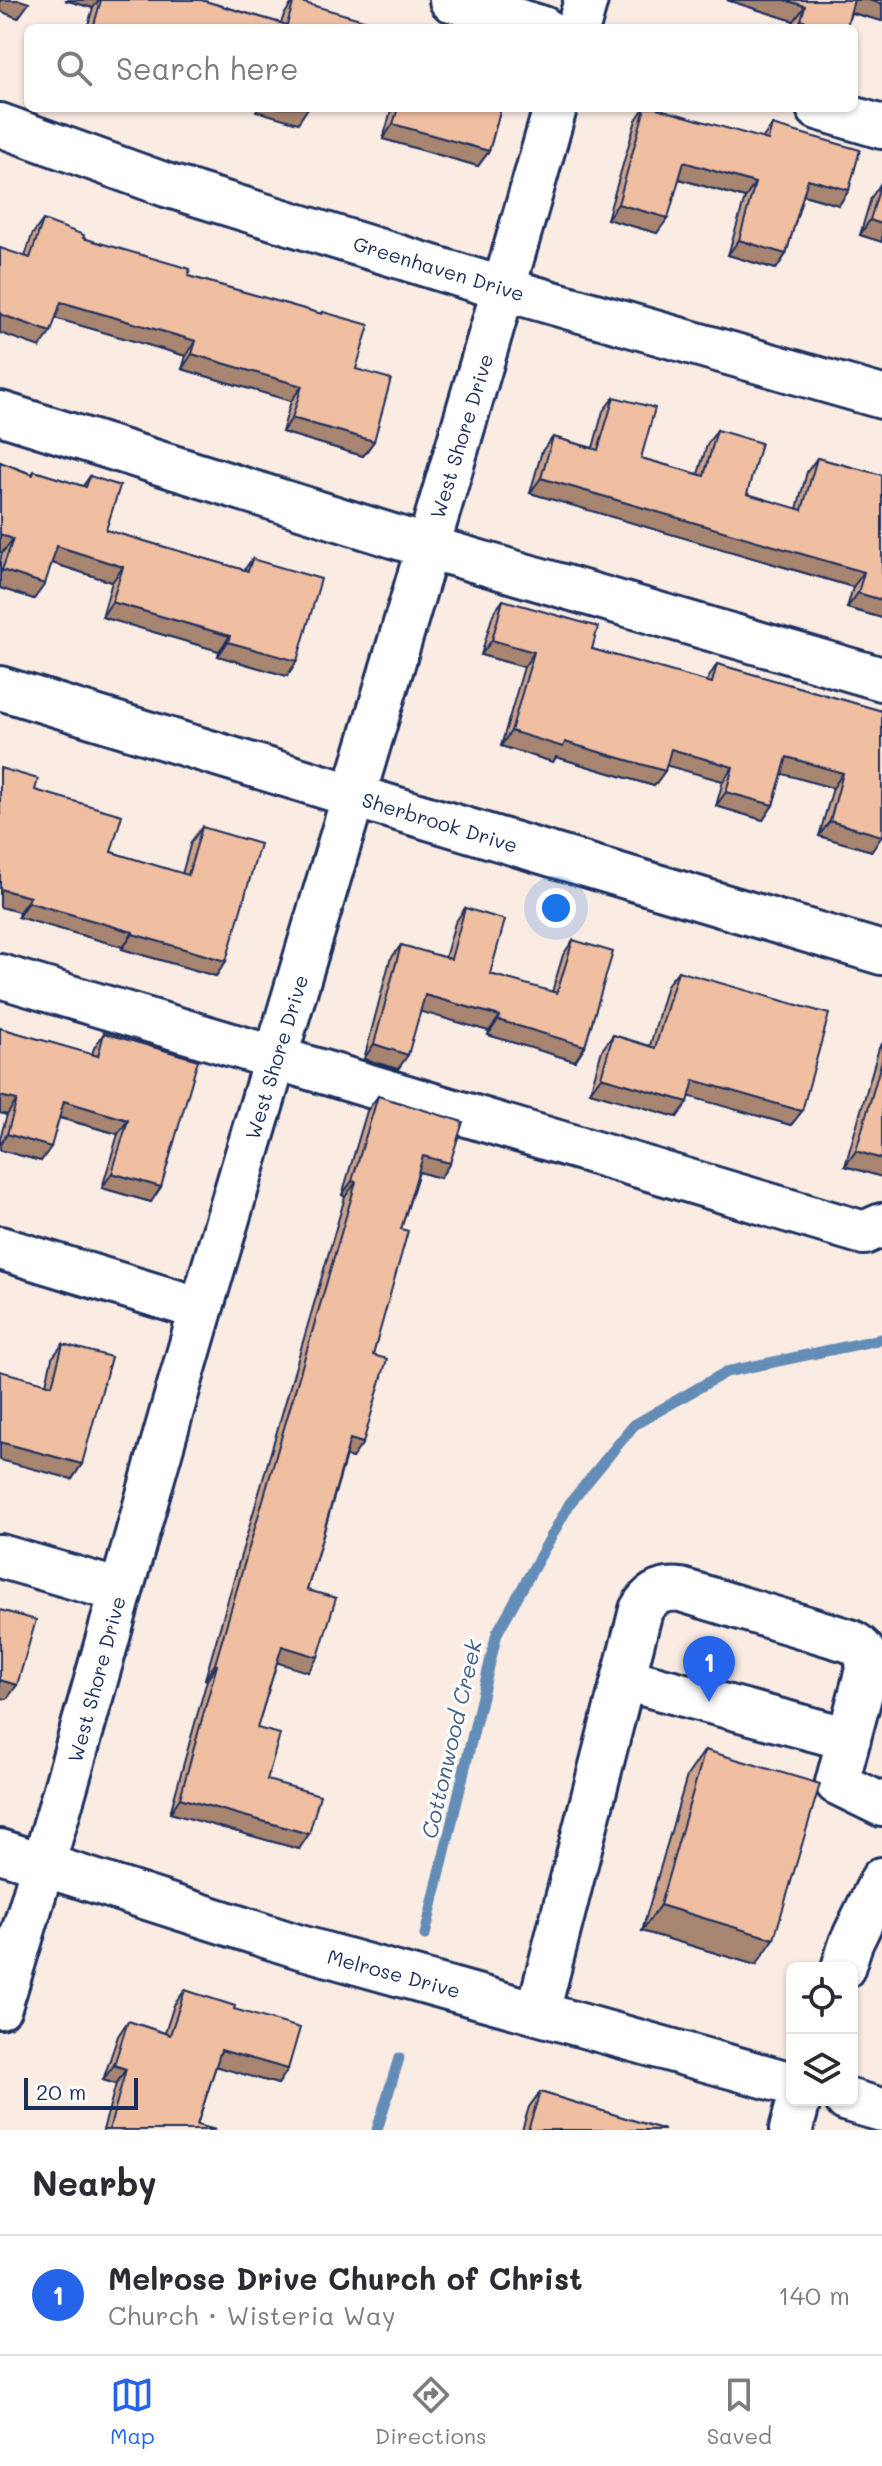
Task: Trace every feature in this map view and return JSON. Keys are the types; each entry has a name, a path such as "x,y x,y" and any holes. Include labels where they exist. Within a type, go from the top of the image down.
{"street":[{"path":"451,0 530,24"},
{"path":"579,24 586,0"},
{"name":"West Shore Drive","path":"0,2007 44,1866 201,1309 554,112"},
{"path":"831,112 882,127"},
{"name":"Greenhaven Drive","path":"0,125 166,185 504,289 882,397"},
{"path":"0,413 428,547 882,679"},
{"name":"Sherbrook Drive","path":"0,688 882,953"},
{"path":"0,976 864,1233 882,1225"},
{"path":"0,1248 201,1309"},
{"path":"0,1556 120,1591"},
{"path":"538,2012 641,1610 647,1600 657,1593 681,1590 860,1646 868,1666 837,1783 882,1805"},
{"path":"624,1679 849,1739"},
{"name":"Melrose Drive","path":"0,1851 300,1947 786,2082"},
{"path":"845,1962 882,1879"},
{"path":"858,2103 882,2110"},
{"path":"791,2130 797,2106"}],"building":[{"path":"101,0 201,0 284,24 94,24"},
{"path":"294,0 378,24 287,24"},
{"path":"785,0 854,0 847,24 814,24 801,20 805,6"},
{"path":"397,112 500,112 489,151 393,124"},
{"path":"644,112 670,112 768,140 772,125 860,150 849,190 808,179 786,254 739,240 755,183 684,162 668,218 618,204"},
{"path":"882,183 882,224 870,220"},
{"path":"43,220 84,235 83,238 190,269 188,276 369,325 356,369 391,379 374,441 292,418 302,386 192,354 196,341 61,302 51,332 0,314 0,248 30,258"},
{"path":"614,397 655,408 641,458 704,476 717,430 761,443 747,494 802,510 817,458 882,475 882,600 858,593 864,572 541,478 553,437 598,450"},
{"path":"0,462 33,475 34,471 86,487 90,476 120,486 106,530 248,571 252,559 321,579 297,661 228,642 230,636 112,602 123,567 57,546 45,584 2,570 13,539 0,534"},
{"path":"503,600 598,627 592,649 712,683 717,664 882,711 882,836 830,821 843,773 787,757 773,805 726,792 733,767 671,749 665,771 565,742 563,747 511,731 534,652 492,640"},
{"path":"0,768 38,779 35,790 122,815 111,852 188,875 202,827 260,844 226,961 28,902 30,897 0,889"},
{"path":"465,908 505,920 490,974 557,993 573,940 613,952 585,1046 498,1020 500,1016 425,995 408,1055 374,1044 401,945 451,959"},
{"path":"678,971 829,1014 802,1111 694,1080 688,1102 601,1077 613,1035 655,1048"},
{"path":"0,1028 98,1056 104,1033 198,1060 161,1187 112,1173 128,1120 64,1101 51,1147 7,1134 17,1100 0,1096"},
{"path":"882,1060 882,1159 856,1151"},
{"path":"378,1096 463,1122 450,1163 423,1156 401,1229 408,1231 373,1355 387,1359 363,1443 350,1439 307,1590 336,1598 318,1657 282,1646 257,1728 280,1734 267,1780 320,1795 309,1834 180,1798 215,1664 356,1182 352,1181"},
{"path":"63,1344 111,1357 82,1464 0,1442 0,1371 52,1385"},
{"path":"0,1610 36,1620 17,1685 0,1680"},
{"path":"705,1750 820,1784 774,1939 660,1905"},
{"path":"185,1990 235,2006 234,2009 300,2028 288,2069 221,2050 197,2125 215,2130 109,2130 126,2069 114,2065 128,2021 170,2035"},
{"path":"540,2092 665,2130 528,2130"}],"waterway":[{"name":"Cottonwood Creek","path":"425,1935 497,1633 570,1503 634,1425 726,1372 882,1339"},
{"name":"Cottonwood Creek","path":"377,2130 399,2058"}],"place":[{"name":"Melrose Drive Church of Christ","path":"709,1702"}]}
